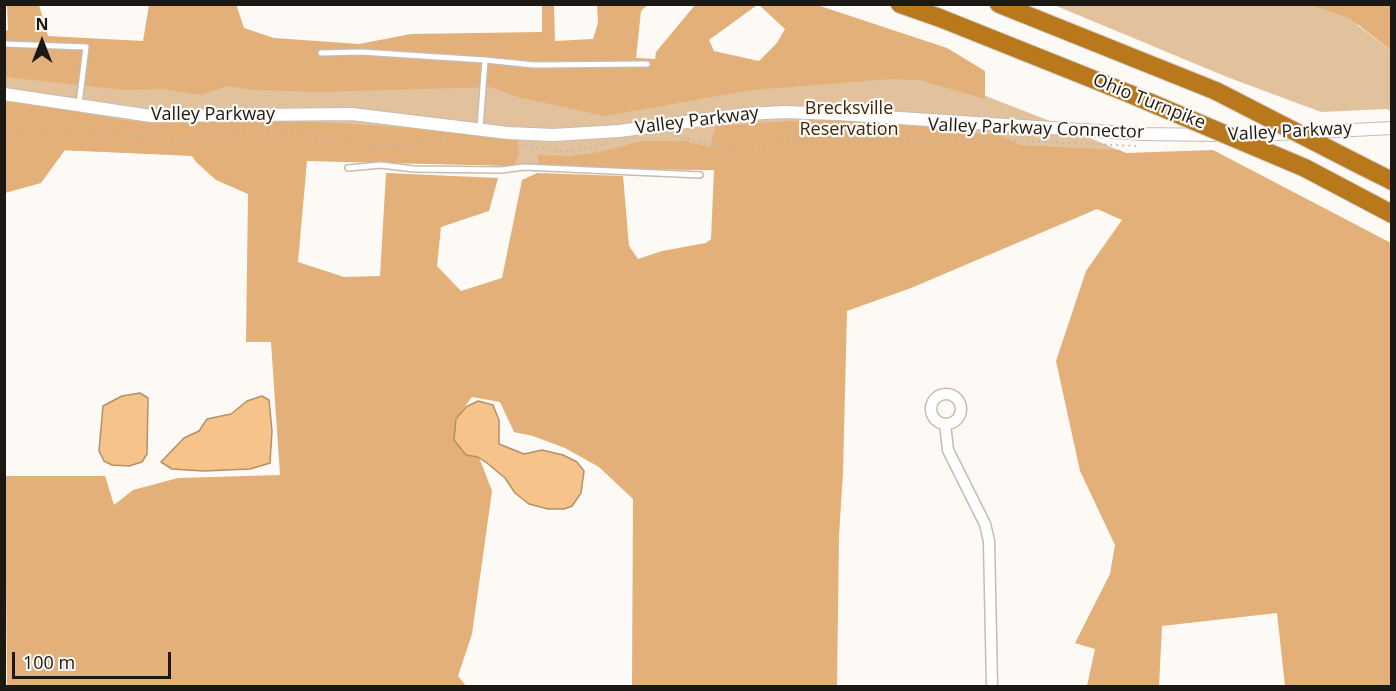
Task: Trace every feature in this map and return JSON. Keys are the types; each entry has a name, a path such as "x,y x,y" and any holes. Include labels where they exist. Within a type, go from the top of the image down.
{"highway":[{"name":"Ohio Turnpike","path":"900,4 1130,94 1305,168 1392,214"},
{"name":"Ohio Turnpike","path":"999,4 1216,91 1392,181"}],"street":[{"name":"Valley Parkway","path":"4,94 151,116 352,114 480,130 553,135 619,131 747,114 784,112 1168,135 1247,136 1392,128"},
{"path":"945,424 948,450 988,534 991,551 992,687"}],"lane":[{"path":"4,44 86,47 79,105"},
{"path":"321,53 361,52 534,65 647,64"},
{"path":"480,130 485,60"},
{"path":"348,168 381,165 428,169 501,170 532,167 700,175"}],"path":[{"path":"4,135 110,134 188,141 266,133 300,135 342,143 399,146 455,138"},
{"name":"Valley Parkway Connector","path":"676,136 735,151 754,150 812,137 878,140 981,139 1142,146"},
{"path":"517,145 562,152 613,143"}],"green space":[{"path":"1054,5 1357,5 1357,25 1391,50 1391,111 1386,109 1321,112 1227,77"},
{"name":"Brecksville Reservation","path":"5,51 929,74 1050,121 1170,172 688,170 356,162 5,148"}],"shaded area":[{"path":"236,4 244,28 274,38 359,44 411,34 542,32 542,4 554,5 555,41 593,39 598,23 597,5 647,5 641,11 636,58 655,59 656,52 695,5 757,5 709,40 714,51 759,61 777,43 785,29 759,5 814,4 947,48 985,71 985,99 920,80 891,79 752,90 605,116 518,97 490,87 319,92 253,90 227,86 201,95 164,89 124,90 5,77 4,31 8,30 7,5 39,5 48,36 143,41 149,5"},
{"path":"1311,5 1391,5 1391,50 1349,18"},
{"path":"5,100 130,121 236,120 336,123 410,128 517,140 519,154 514,166 307,161 298,262 344,277 380,276 386,173 498,178 489,211 441,227 437,266 461,291 502,278 522,180 537,173 623,176 629,246 638,259 662,251 706,243 711,239 714,170 539,167 538,155 570,156 600,152 642,141 684,141 710,147 716,126 805,120 855,121 924,127 1001,136 1020,145 1119,150 1126,153 1213,150 1391,243 1391,686 1285,686 1277,613 1162,626 1159,686 1087,686 1095,649 1075,643 1110,574 1115,545 1080,471 1056,361 1086,271 1122,220 1097,209 911,288 847,311 839,536 837,686 632,686 633,499 599,467 565,448 533,436 514,432 500,402 472,397 456,419 466,455 479,457 492,491 472,634 458,676 466,686 7,686 5,476 105,476 114,505 133,490 178,478 280,475 271,342 246,342 248,194 216,180 192,156 65,150 41,183 5,193"},
{"path":"140,393 148,398 147,454 142,462 129,466 112,465 104,461 99,451 103,406 122,396"},
{"path":"262,396 269,400 272,431 270,463 250,469 204,471 172,469 161,462 184,438 199,431 207,419 231,414 247,401"},
{"path":"478,401 493,405 499,420 499,444 524,454 542,450 563,455 577,462 584,471 581,493 572,506 564,509 548,509 529,504 515,493 505,478 487,463 478,457 466,455 454,440 456,419 466,407"}]}
